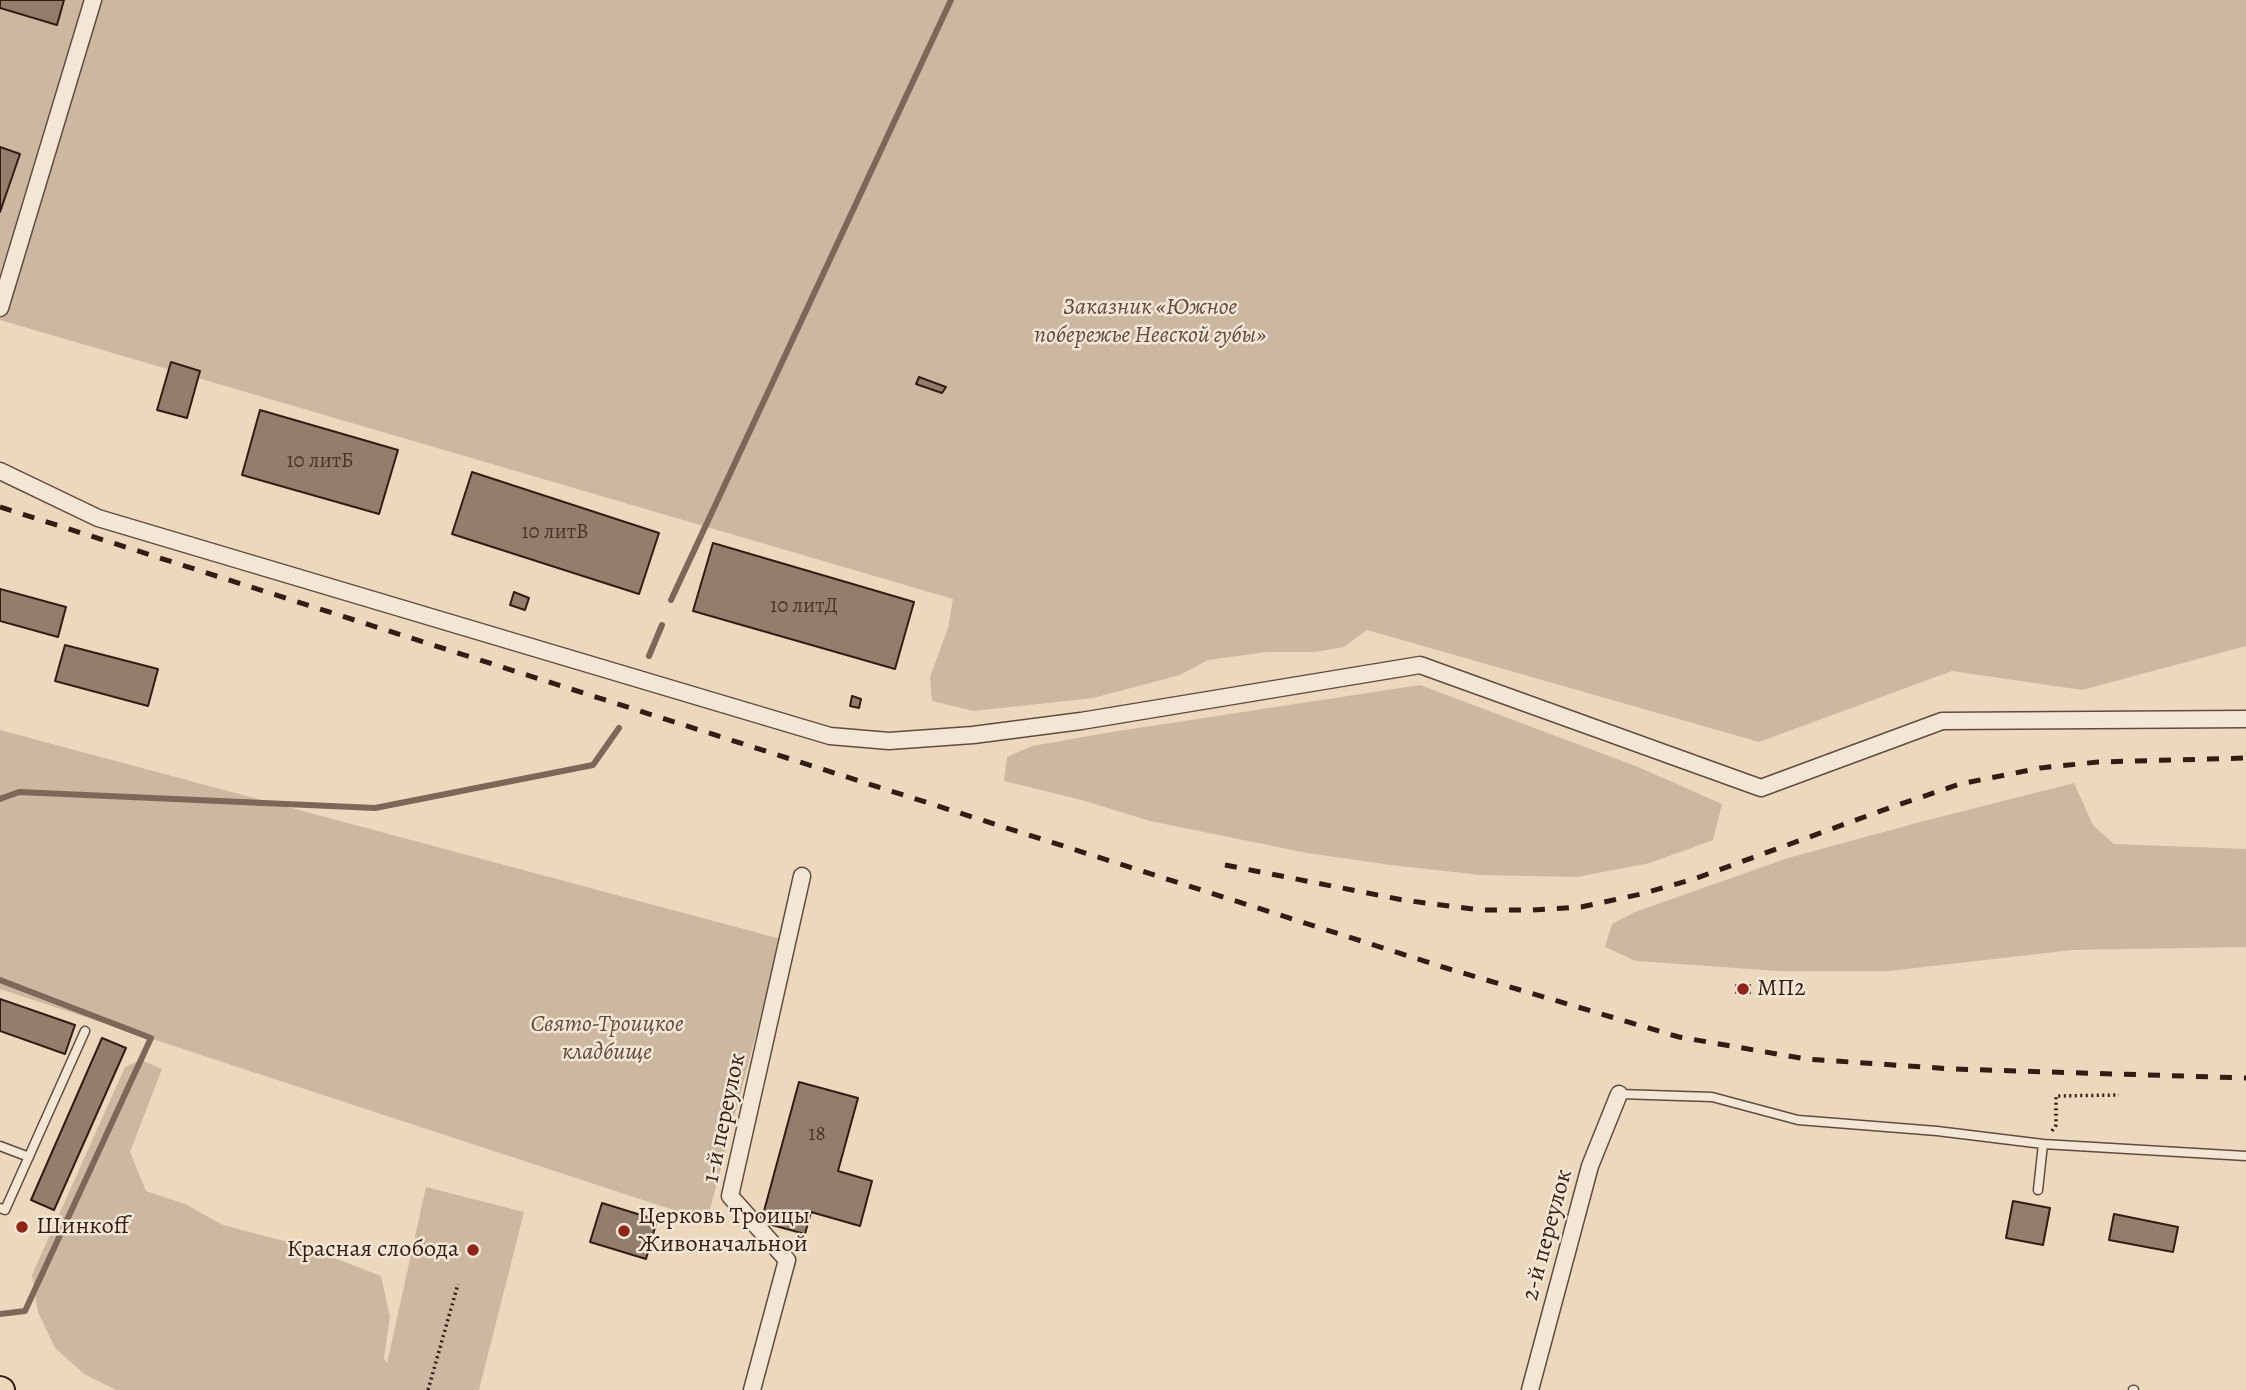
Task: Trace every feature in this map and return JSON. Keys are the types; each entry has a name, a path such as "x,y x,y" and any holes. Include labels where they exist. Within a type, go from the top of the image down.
{"street":[{"path":"0,308 93,0"},
{"path":"0,471 98,518 830,736 889,741 973,735 1081,721 1420,665 1761,788 1942,721 2246,719"},
{"name":"1-й переулок","path":"752,1390 787,1260 730,1196 802,876"},
{"name":"2-й переулок","path":"1530,1390 1590,1166 1619,1094"}],"lane":[{"path":"0,1208 5,1210 85,1031"},
{"path":"1619,1094 1712,1097 1798,1120 1937,1130 2043,1144 2246,1156"},
{"path":"2038,1190 2043,1144"},
{"path":"0,1146 29,1157"}],"path":[{"path":"2043,1144 2056,1125 2056,1096 2119,1095"},
{"path":"428,1390 458,1284"}],"green space":[{"name":"Заказник «Южное побережье Невской губы»","path":"0,0 2246,0 2246,646 2082,690 1952,671 1759,742 1367,630 1344,647 1315,652 1267,652 1208,660 1180,675 1093,698 974,711 932,701 930,677 948,628 953,599 0,320"},
{"path":"1420,685 1638,767 1722,804 1713,840 1650,863 1577,877 1481,875 1307,853 1150,821 1082,800 1004,781 1007,757 1032,746"},
{"name":"Свято-Троицкое кладбище","path":"0,730 781,939 707,1221 0,989"},
{"path":"2074,783 2093,825 2114,844 2246,849 2246,947 2072,950 1889,971 1779,971 1636,961 1605,947 1612,924 1635,912 1788,858"},
{"path":"141,1060 162,1069 130,1152 146,1191 185,1204 223,1225 303,1246 381,1276 390,1317 384,1358 387,1363 426,1187 524,1212 479,1390 116,1390 84,1374 55,1348 38,1312 32,1275 125,1067"}],"building":[{"path":"0,0 64,0 57,25 0,8"},
{"path":"0,147 20,154 0,212"},
{"path":"171,362 200,371 187,418 157,410"},
{"path":"919,377 946,387 942,393 916,384"},
{"path":"260,410 398,450 379,514 242,475"},
{"path":"472,472 659,533 639,594 452,534"},
{"path":"713,543 914,602 895,669 693,611"},
{"path":"0,589 66,607 58,637 0,621"},
{"path":"514,592 529,598 525,610 510,605"},
{"path":"65,645 158,669 148,706 55,681"},
{"path":"852,696 861,699 859,708 850,706"},
{"name":"МП2","path":"1736,985 1750,985 1750,993 1736,993"},
{"path":"0,999 75,1025 65,1054 0,1031"},
{"path":"102,1038 126,1048 54,1210 31,1200"},
{"path":"799,1082 858,1098 838,1171 872,1181 860,1226 811,1212 805,1234 761,1222"},
{"path":"2013,1201 2050,1208 2043,1245 2006,1238"},
{"name":"Церковь Троицы Живоначальной","path":"602,1203 657,1220 646,1259 590,1242"},
{"path":"2114,1214 2178,1227 2173,1252 2109,1240"}],"waterway":[{"path":"671,600 951,0"},
{"path":"649,656 662,625"},
{"path":"0,799 19,792 375,808 593,765 619,728"},
{"path":"0,980 151,1038 25,1311 0,1314"}],"railway":[{"path":"0,507 1446,968 1679,1037 1806,1059 1953,1069 2246,1078"},
{"path":"1225,865 1403,900 1480,910 1581,907 1694,879 1960,784 2040,768 2098,762 2246,758"}],"place":[{"name":"МП2","path":"1743,989"},
{"name":"Шинкoff","path":"22,1227"},
{"name":"Церковь Троицы Живоначальной","path":"624,1231"},
{"name":"Красная слобода","path":"473,1250"}]}
